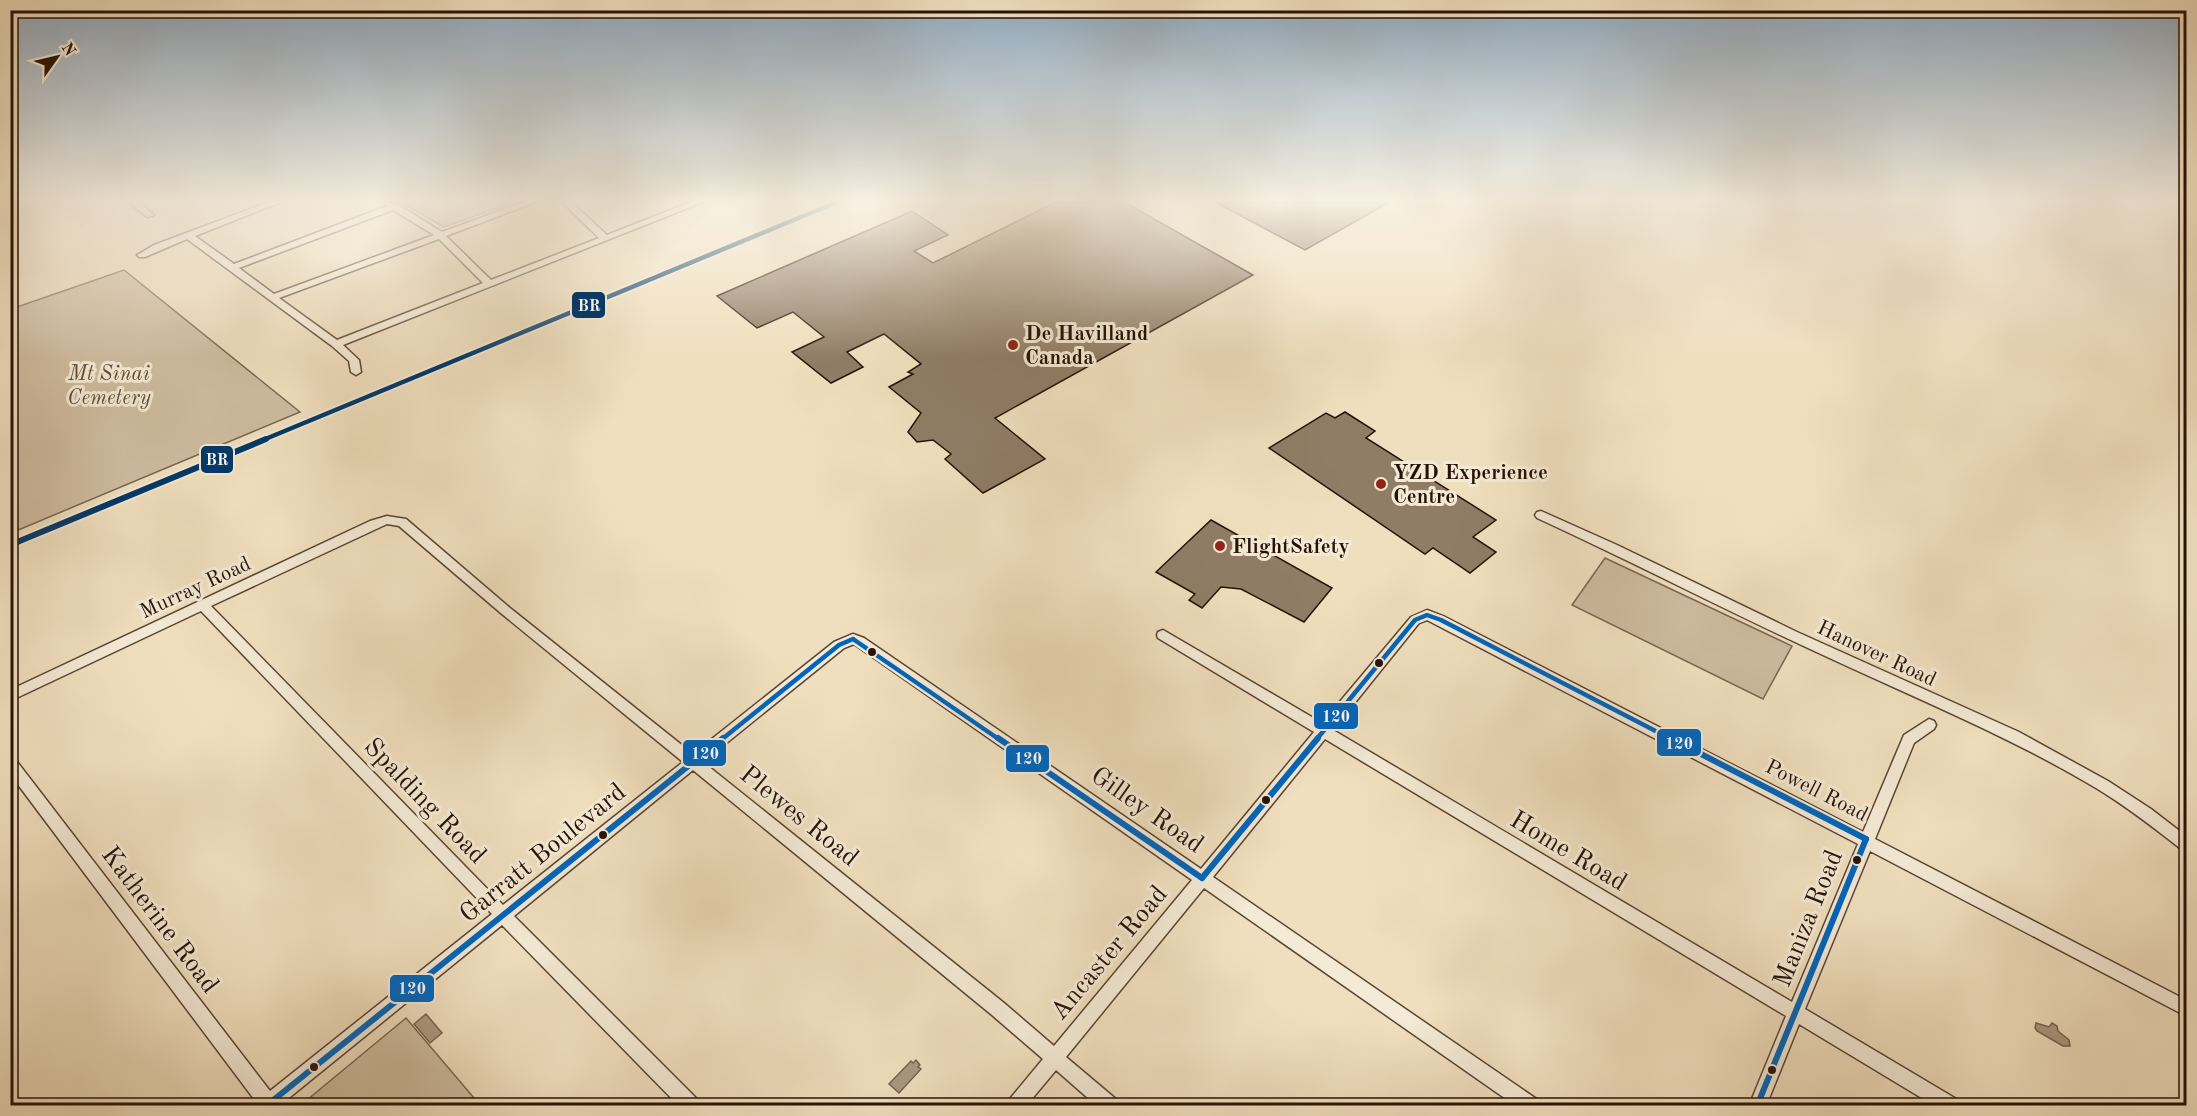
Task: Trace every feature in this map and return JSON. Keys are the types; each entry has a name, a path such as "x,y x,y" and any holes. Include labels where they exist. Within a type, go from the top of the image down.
{"street":[{"path":"213,254 336,344 354,360 356,372"},
{"path":"232,268 266,254"},
{"path":"273,297 389,254"},
{"path":"459,254 489,284"},
{"path":"336,344 565,254"},
{"name":"Hanover Road","path":"1541,515 1788,634 2056,757 2115,791 2187,844"},
{"name":"Murray Road","path":"10,696 374,524 387,520 398,521"},
{"name":"Plewes Road","path":"398,521 407,525 506,611 998,1009 1111,1106"},
{"name":"Spalding Road","path":"202,605 692,1106"},
{"name":"Ancaster Road","path":"1015,1106 1415,620 1427,615"},
{"name":"Powell Road","path":"1427,615 1441,620 1866,839 2187,1008"},
{"name":"Home Road","path":"1162,635 1952,1106"},
{"name":"Garratt Boulevard","path":"268,1105 839,645 853,639"},
{"name":"Gilley Road","path":"853,639 860,641 1532,1106"},
{"name":"Maniza Road","path":"1757,1106 1909,739 1929,725"},
{"name":"Katherine Road","path":"10,763 268,1105"}],"green space":[{"name":"Mt Sinai Cemetery","path":"124,270 300,412 11,533 11,309"},
{"path":"1605,558 1792,646 1763,699 1572,605"},
{"path":"406,1018 480,1105 301,1105"}],"shaded area":[{"path":"426,1014 442,1033 430,1043 414,1024"},
{"path":"2036,1023 2049,1027 2052,1023 2057,1026 2058,1031 2069,1040 2070,1046 2063,1046 2037,1031"},
{"path":"916,1060 921,1069 899,1093 889,1084 911,1061 913,1063"}],"building":[{"name":"De Havilland Canada","path":"813,254 919,254 933,263 951,254 1216,254 1253,275 995,418 1045,459 983,493 945,459 951,454 933,440 917,442 908,432 921,413 889,387 913,374 908,372 921,364 884,334 847,352 863,367 831,383 792,352 824,337 793,312 757,328 717,296"},
{"name":"YZD Experience Centre","path":"1345,412 1375,431 1366,438 1496,520 1473,537 1496,552 1470,573 1433,548 1425,554 1269,448 1326,413 1335,418"},
{"name":"FlightSafety","path":"1211,520 1332,588 1304,622 1241,589 1221,587 1202,608 1189,600 1195,594 1156,572"}],"transit line":[{"name":"BR","path":"10,545 711,254"},
{"name":"120","path":"1202,878 1415,620 1427,615 1441,620 1866,839"},
{"name":"120","path":"853,639 1202,878"},
{"name":"120","path":"266,1106 839,645 853,639"},
{"name":"120","path":"1757,1106 1866,839"}],"place":[{"name":"De Havilland Canada","path":"1013,345"},
{"name":"YZD Experience Centre","path":"1381,484"},
{"name":"FlightSafety","path":"1220,546"}]}
